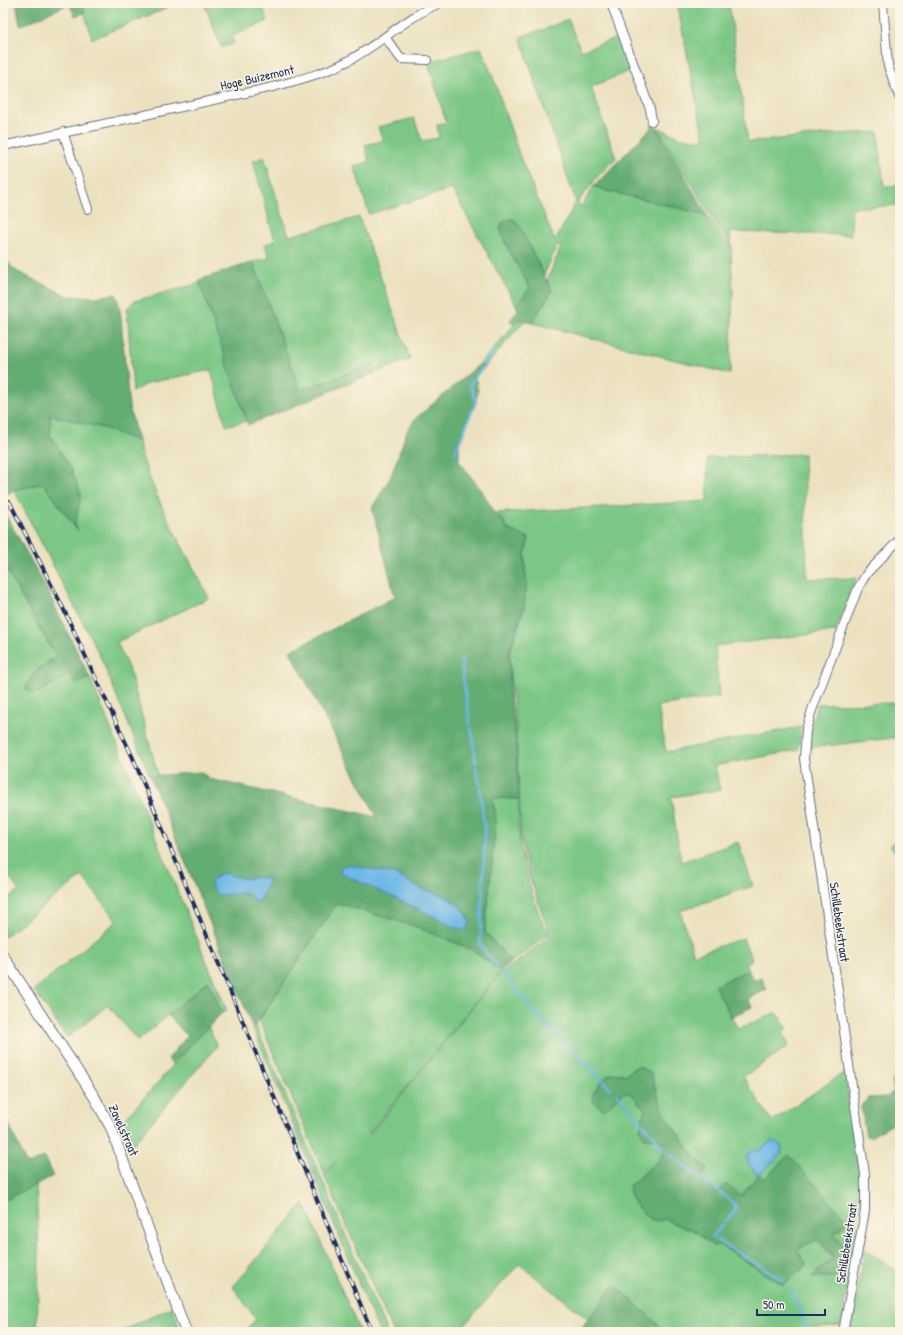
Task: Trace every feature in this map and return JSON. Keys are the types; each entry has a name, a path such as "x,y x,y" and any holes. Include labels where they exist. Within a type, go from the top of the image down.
{"street":[{"name":"Hoge Buizemont","path":"3,146 273,87 316,74 346,62 425,9 440,3"},
{"path":"612,3 650,109 652,121"},
{"path":"883,3 888,66 900,99"},
{"path":"384,37 401,59 427,60"},
{"path":"63,132 88,209"},
{"name":"Schillebeekstraat","path":"843,1332 865,1211 865,1174 804,759 804,743 812,710 858,588 867,573 900,539"},
{"name":"Zavelstraat","path":"3,956 96,1098 111,1128 186,1332"}],"green space":[{"path":"16,3 82,3 85,13 75,16 69,4 20,26"},
{"path":"82,3 167,3 167,8 92,39"},
{"path":"204,3 261,3 268,21 232,36 234,44 221,47"},
{"path":"677,3 729,3 748,142 833,134 878,132 884,186 900,186 900,205 852,208 851,235 730,232 732,250 657,127 681,138 704,140"},
{"path":"568,19 581,51 622,36 634,69 591,87 616,158 598,176 578,202 581,207 594,186 604,190 707,215 731,252 733,293 730,374 532,323 552,291 547,281 561,247 557,246 544,275 515,220 504,240 530,288 516,305 452,189 369,214 354,166 369,162 365,145 383,141 378,127 414,118 422,141 439,138 437,125 446,122 428,62 481,48 496,85 520,157 555,241 576,202 520,37 548,28"},
{"path":"653,122 707,215 604,190 594,186 650,129"},
{"path":"264,157 289,236 359,217 410,359 375,373 372,365 300,390 253,262 269,258 265,244 275,241 253,161"},
{"path":"511,219 515,220 520,227 552,291 532,323 520,319 514,325 510,321 518,310 516,305 530,288 510,253 500,229 503,222"},
{"path":"3,257 16,271 68,296 96,297 116,294 120,308 129,406 138,441 104,428 50,415 50,435 71,469 81,495 75,524 78,531 43,483 14,490 3,496 3,352 7,340 3,320"},
{"path":"253,262 300,390 373,365 375,373 248,425 199,280"},
{"path":"200,283 247,421 226,426 211,370 148,383 133,391 127,308 134,301"},
{"path":"520,318 524,321 485,367 480,364"},
{"path":"3,320 7,340 3,352"},
{"path":"480,364 485,367 475,377 478,391 474,408 459,442 459,461 484,494 494,513 503,520 507,529 529,538 525,555 527,582 524,607 509,652 510,697 515,729 519,799 493,798 496,819 485,932 511,962 501,971 471,949 414,926 337,903 253,1028 150,776 201,772 210,779 377,817 290,651 395,597 372,508 391,476 407,431 415,419"},
{"path":"50,415 104,428 138,441 151,481 160,501 209,598 117,642 131,675 158,775 150,776 101,658 14,490 43,483 77,530 75,524 81,495 71,469 50,435"},
{"path":"804,454 807,579 856,578 836,631 715,646 719,697 658,706 666,752 801,727 798,750 715,766 720,790 671,797 681,862 738,842 753,886 680,911 694,955 743,938 752,960 745,963 748,970 715,986 738,1029 777,1012 787,1030 783,1032 789,1046 743,1077 772,1121 845,1072 861,1189 854,1253 834,1235 847,1222 789,1155 764,1179 759,1174 741,1196 718,1194 701,1178 708,1169 694,1156 664,1114 651,1073 641,1067 636,1067 625,1075 609,1075 602,1081 592,1095 604,1110 624,1092 632,1094 645,1110 640,1130 651,1139 658,1138 662,1143 664,1152 659,1160 629,1186 631,1196 638,1208 650,1219 657,1221 665,1219 685,1228 694,1230 706,1240 720,1245 783,1285 797,1249 818,1239 833,1258 815,1273 850,1272 841,1325 808,1328 809,1332 666,1332 615,1285 588,1319 519,1264 458,1332 393,1332 324,1175 337,1161 324,1173 259,1020 337,903 414,926 471,949 501,971 369,1133 370,1134 497,977 550,936 528,872 521,838 516,727 510,676 510,652 524,607 527,582 525,555 529,538 507,529 503,520 494,513 708,501 707,458"},
{"path":"3,510 44,584 90,678 76,683 70,674 39,692 34,693 27,690 26,684 38,669 56,657 3,564"},
{"path":"3,564 56,657 38,669 48,687 70,674 76,683 90,678 227,1011 222,1013 208,981 138,1041 108,1005 67,1038 34,990 117,921 82,876 3,938 3,901 19,891 7,873 3,875"},
{"path":"900,703 900,737 809,748 809,736 817,704"},
{"path":"492,798 519,799 520,843 527,878 548,935 511,962 485,932 496,819"},
{"path":"900,838 900,858 899,858 890,845"},
{"path":"748,970 754,980 761,977 767,989 748,999 752,1007 731,1017 715,986"},
{"path":"208,981 222,1013 172,1064 168,1059 187,1036 168,1015"},
{"path":"255,1023 387,1332 379,1332 253,1028"},
{"path":"208,1026 217,1046 127,1151 118,1127"},
{"path":"636,1067 641,1067 651,1074 664,1114 694,1156 708,1169 701,1178 717,1194 726,1184 741,1196 759,1174 764,1179 789,1155 847,1221 834,1235 854,1253 850,1272 838,1271 834,1277 812,1277 833,1258 818,1239 797,1249 807,1265 783,1285 720,1245 713,1246 694,1230 685,1228 665,1219 657,1221 650,1219 638,1208 631,1196 629,1186 659,1160 664,1152 662,1143 658,1138 644,1138 640,1130 645,1110 632,1094 624,1092 604,1110 594,1102 592,1095 602,1081 609,1075 625,1075"},
{"path":"900,1072 900,1120 870,1137 866,1136 861,1106 868,1098 887,1097 894,1091 892,1081"},
{"path":"3,1111 27,1165 44,1157 53,1176 3,1201"},
{"path":"36,1183 39,1259 37,1332 3,1332 3,1201"},
{"path":"304,1203 360,1332 244,1332 256,1319 233,1287"},
{"path":"864,1249 900,1273 900,1332 851,1332"},
{"path":"615,1285 666,1332 578,1332"},
{"path":"172,1307 181,1332 120,1332"}],"water":[{"path":"349,865 394,874 424,890 448,898 457,904 467,914 470,924 466,927 468,931 453,927 442,920 340,873 342,866"},
{"path":"222,873 245,879 262,877 269,880 259,902 254,901 248,893 217,895 211,885 213,879"},
{"path":"771,1141 776,1142 782,1147 781,1155 758,1175 749,1165 746,1156 751,1151 760,1150"}],"waterway":[{"path":"455,453 476,401 470,385 494,350"},
{"path":"462,660 462,671 470,724"},
{"path":"471,728 473,739"},
{"path":"473,741 475,753"},
{"path":"475,755 476,763"},
{"path":"476,768 480,785"},
{"path":"480,788 485,836 480,945 497,966"},
{"path":"502,971 535,1013 611,1089"},
{"path":"617,1094 668,1153 736,1205 735,1211 726,1221"},
{"path":"722,1225 712,1237 784,1280"},
{"path":"792,1291 809,1332"}],"railway":[{"path":"9,501 63,608 133,758 372,1332"}]}
